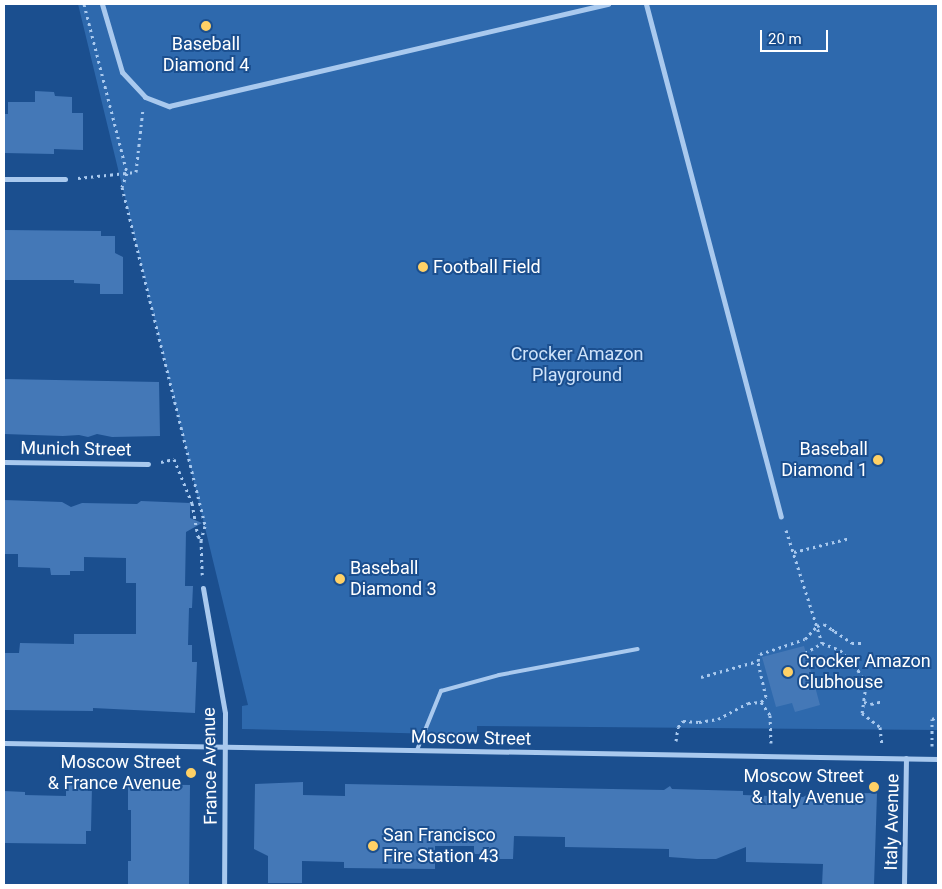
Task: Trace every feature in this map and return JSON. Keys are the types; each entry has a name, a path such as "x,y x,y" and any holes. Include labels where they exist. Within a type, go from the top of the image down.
{"street":[{"path":"102,4 122,72 145,96 169,106 608,4"},
{"path":"646,4 782,517"},
{"path":"4,179 65,179"},
{"name":"Munich Street","path":"4,462 148,464"},
{"name":"France Avenue","path":"203,588 225,713 224,885"},
{"name":"Moscow Street","path":"4,743 938,760"},
{"name":"Italy Avenue","path":"904,885 906,758"}],"lane":[{"path":"417,750 441,691 499,675 638,649"}],"path":[{"path":"84,4 127,173 122,187 205,526 201,540 203,588"},
{"path":"65,179 136,172 141,125"},
{"path":"148,464 174,459 192,503 198,536 201,540"},
{"path":"782,517 822,643"},
{"path":"794,552 850,538"},
{"path":"678,727 683,721 700,722 718,719 748,703 761,702 766,697 758,661 760,654 804,639 817,626 824,624 852,643 864,643"},
{"path":"832,631 836,626"},
{"path":"805,653 822,643"},
{"path":"822,643 840,650 858,670 866,685 862,713 880,727 883,758"},
{"path":"701,677 758,661"},
{"path":"864,702 871,704 883,701"},
{"path":"761,702 770,715 771,756"},
{"path":"931,759 932,719 938,717"}],"green space":[{"name":"Crocker Amazon Playground","path":"78,4 938,4 938,730 477,726 477,735 242,729 242,706 248,705"}],"building":[{"path":"35,91 54,92 55,96 72,97 72,113 83,113 83,150 54,149 54,154 4,153 4,114 8,114 8,102 35,102"},
{"path":"4,230 101,231 101,236 115,236 115,253 123,257 123,294 100,294 100,284 74,283 74,280 4,280"},
{"path":"4,379 159,382 160,436 112,437 97,434 88,437 79,435 4,434"},
{"path":"4,500 62,502 71,507 82,503 137,504 141,501 190,503 190,518 202,523 186,532 185,586 193,586 192,608 189,608 188,645 192,645 192,662 197,662 195,713 93,708 93,711 4,710 4,653 19,653 20,643 74,644 74,634 136,634 136,583 126,583 126,558 84,557 84,571 70,571 70,575 51,575 50,568 18,567 18,554 4,554"},
{"name":"Crocker Amazon Clubhouse","path":"804,646 820,705 795,712 792,703 776,707 762,657"},
{"path":"303,782 303,795 345,796 345,784 664,790 670,786 672,789 743,791 743,795 803,797 809,794 877,793 874,885 822,885 823,864 746,862 746,847 716,859 697,859 669,857 669,849 565,847 565,837 514,836 513,859 487,859 487,854 474,854 474,846 435,846 435,869 344,868 344,862 302,861 302,883 268,883 268,856 254,849 255,784"},
{"path":"128,784 190,785 189,885 128,885 128,861 131,861 131,810 128,810"},
{"path":"66,785 92,786 91,831 86,831 86,844 4,843 4,791 25,792 25,795 66,796"}],"place":[{"name":"Baseball Diamond 4","path":"206,26"},
{"name":"Football Field","path":"423,267"},
{"name":"Baseball Diamond 1","path":"878,460"},
{"name":"Baseball Diamond 3","path":"340,579"},
{"name":"Crocker Amazon Clubhouse","path":"788,672"},
{"name":"Moscow Street & France Avenue","path":"191,773"},
{"name":"Moscow Street & Italy Avenue","path":"874,787"},
{"name":"San Francisco Fire Station 43","path":"373,846"}]}
